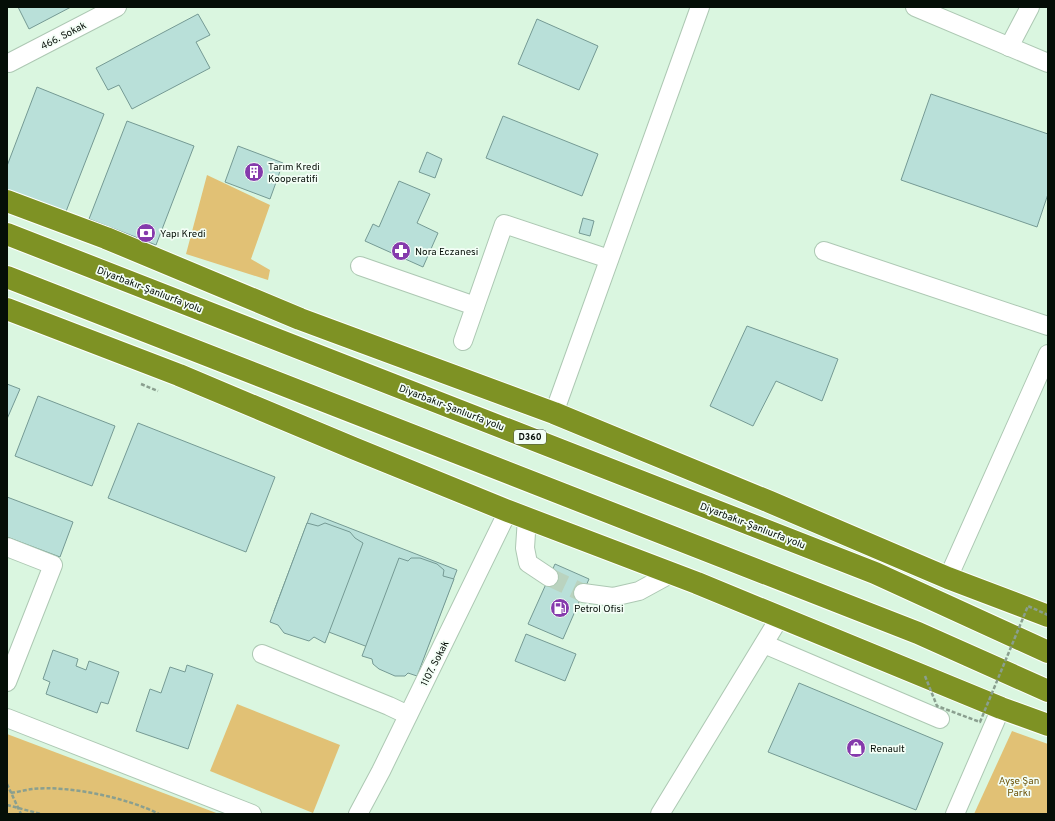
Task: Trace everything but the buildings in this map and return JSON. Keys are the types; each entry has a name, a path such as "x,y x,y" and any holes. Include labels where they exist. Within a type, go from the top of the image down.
{"highway":[{"path":"7,201 106,238 300,319 554,413 948,578 1048,615"},
{"name":"Diyarbakır-Şanlıurfa yolu","path":"7,234 456,408 875,573 1048,652"},
{"path":"7,277 918,633 1048,691"},
{"path":"7,309 179,374 353,448 518,515 672,573 1048,726"},
{"path":"300,319 456,408"},
{"path":"267,379 353,448"}],"street":[{"name":"466. Sokak","path":"8,63 117,7"},
{"path":"554,413 700,7"},
{"path":"915,7 1048,63"},
{"path":"1009,47 1030,7"},
{"path":"463,341 504,224 610,259"},
{"path":"824,251 1048,326"},
{"path":"360,266 475,306"},
{"path":"948,578 1048,354"},
{"path":"518,515 528,563 549,577"},
{"name":"1107. Sokak","path":"358,814 408,715 518,515"},
{"path":"7,547 53,565 7,682"},
{"path":"583,593 612,597 639,591 672,573"},
{"path":"660,814 780,617"},
{"path":"764,644 940,719"},
{"path":"262,654 408,715"},
{"path":"955,814 1001,708"},
{"path":"7,718 252,814"}],"path":[{"path":"137,382 158,391"},
{"path":"925,676 937,706 980,722 1028,606 1048,615"},
{"path":"7,784 20,814"},
{"path":"11,793 33,789 67,789 117,798 160,814"},
{"path":"7,805 41,814"}],"green space":[{"path":"207,175 270,205 251,259 270,270 268,280 186,254"},
{"path":"237,704 340,745 313,813 210,771"},
{"name":"Ayşe Şan Parkı","path":"1012,731 1048,744 1048,814 974,814"},
{"path":"7,734 219,814 7,814"}],"tunnel":[{"path":"549,577 583,593"}],"place":[{"name":"Tarım Kredi Kooperatifi","path":"254,172"},
{"name":"Yapı Kredi","path":"146,233"},
{"name":"Nora Eczanesi","path":"401,251"},
{"name":"Petrol Ofisi","path":"560,608"},
{"name":"Renault","path":"856,748"}]}
